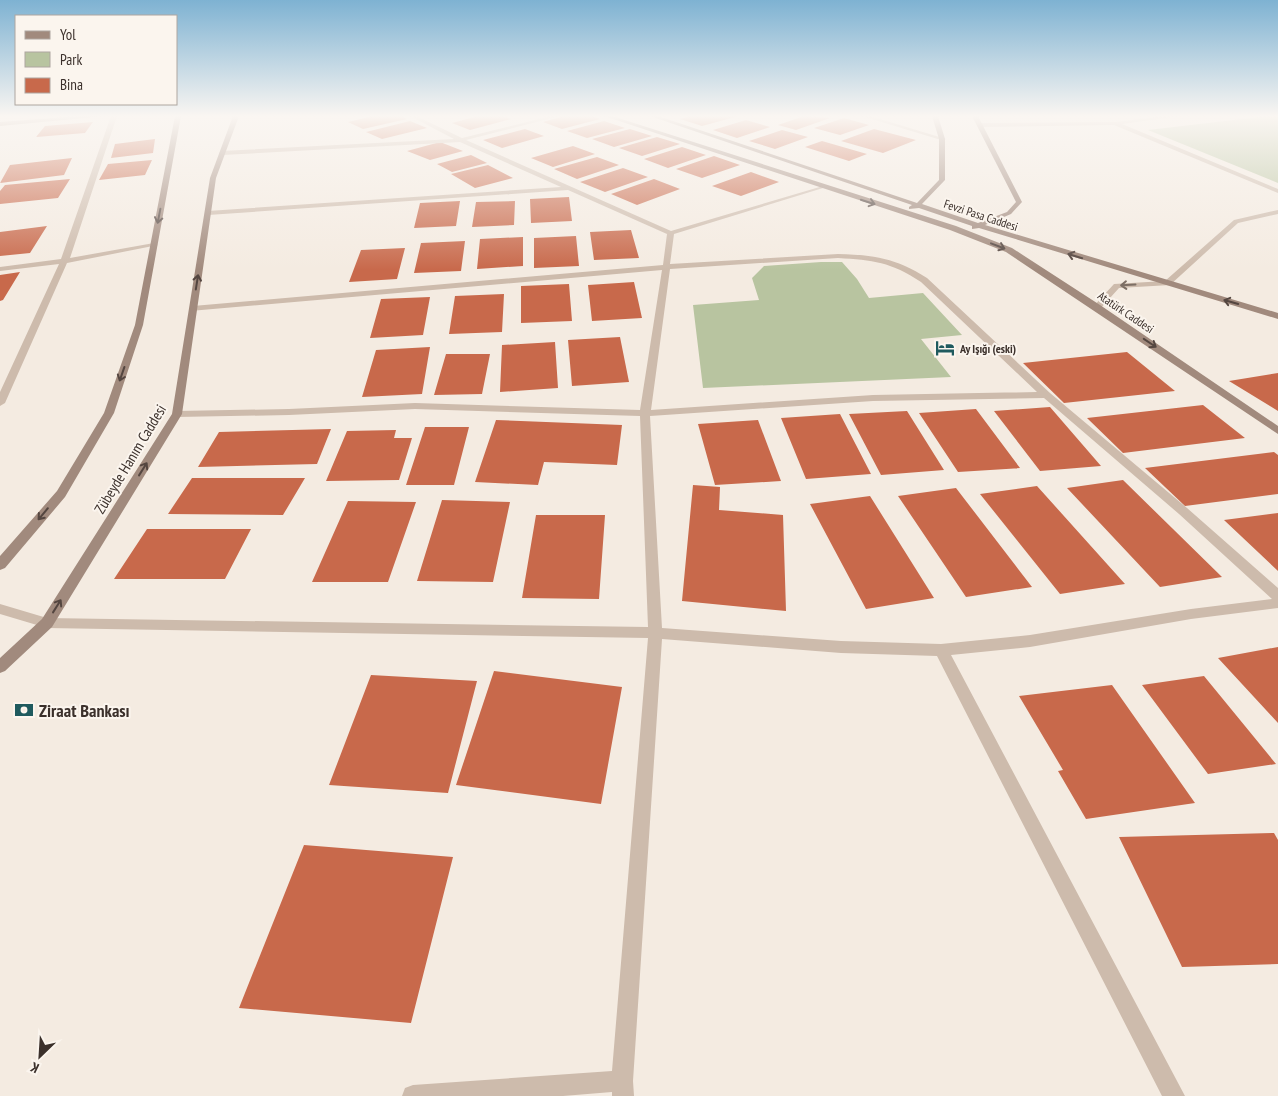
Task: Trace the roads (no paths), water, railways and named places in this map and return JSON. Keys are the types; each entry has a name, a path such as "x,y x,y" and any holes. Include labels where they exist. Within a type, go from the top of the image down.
{"street":[{"path":"0,403 64,261 96,167"},
{"path":"0,565 61,494 109,413 139,325 169,167"},
{"name":"Zübeyde Hanım Caddesi","path":"0,667 47,623 177,414 213,178 217,167"},
{"path":"522,167 670,233 821,187"},
{"name":"Fevzi Pasa Caddesi","path":"761,167 953,228"},
{"name":"Fevzi Pasa Caddesi","path":"803,167 980,226 1278,316"},
{"path":"901,212 917,206 942,180 942,167"},
{"path":"953,228 980,226 1008,213 1019,202 1001,167"},
{"path":"1219,167 1278,192"},
{"path":"208,213 569,188"},
{"path":"1097,307 1117,286 1168,283 1236,221 1278,212"},
{"name":"Atatürk Caddesi","path":"953,228 1008,250 1097,307 1278,431"},
{"path":"413,1096 622,1088 655,633 645,413 667,267 670,233"},
{"path":"0,269 64,261 154,246"},
{"path":"193,309 667,267 838,256 865,257 892,263 904,267 924,280 1046,395 1183,511 1278,596"},
{"path":"177,414 289,412 415,406 645,413 873,398 1046,395"},
{"path":"0,609 47,623 655,633 841,647 941,650 1030,641 1191,614 1278,603"},
{"path":"941,650 1174,1096"}],"place":[{"name":"Ay Işığı (eski)","path":"945,348"},
{"name":"Ziraat Bankası","path":"24,710"}]}
